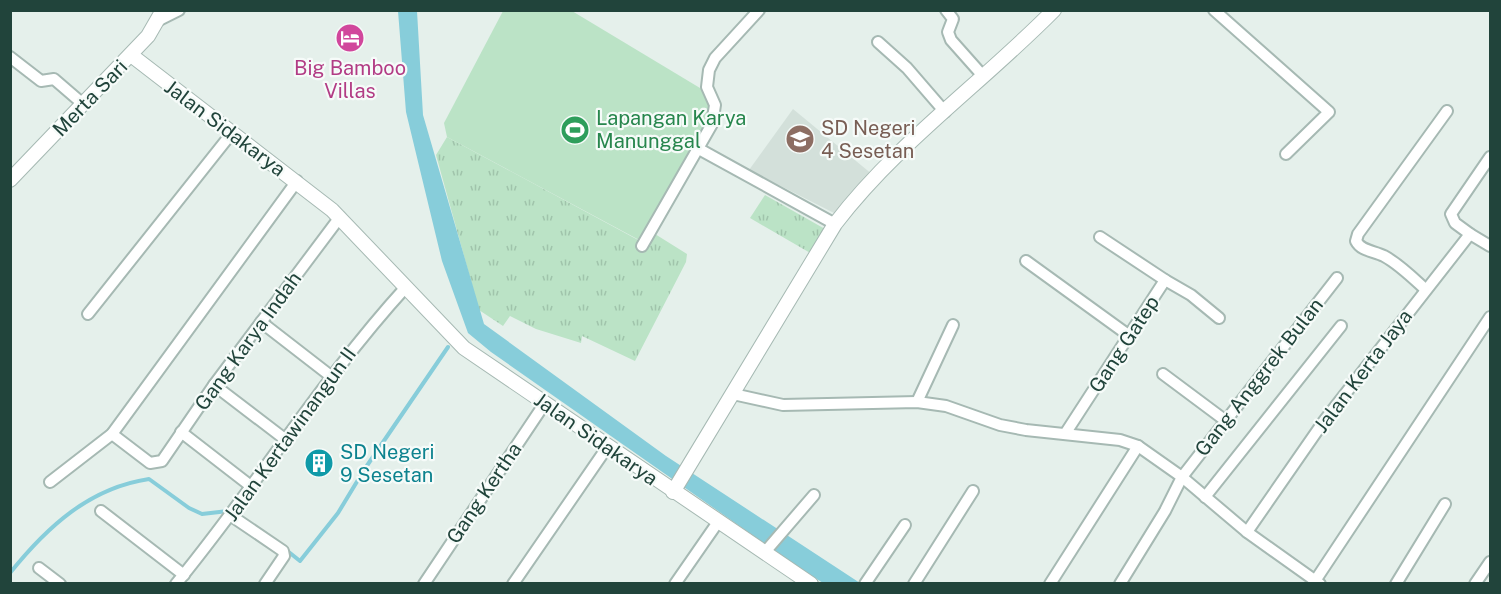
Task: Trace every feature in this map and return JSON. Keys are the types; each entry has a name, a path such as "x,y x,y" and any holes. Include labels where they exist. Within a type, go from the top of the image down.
{"street":[{"path":"161,15 179,10"},
{"path":"642,246 712,124 715,105 707,87 709,70 715,58 759,10"},
{"path":"946,10 952,19 948,32 951,40 983,76"},
{"name":"Jalan Sidakarya","path":"131,55 340,216 464,348 675,489 835,224 884,167 1053,10"},
{"path":"1214,10 1329,112 1287,154"},
{"name":"Merta Sari","path":"13,173 131,55 161,15"},
{"path":"878,42 907,68 945,112"},
{"path":"10,57 41,81 54,79 83,104"},
{"path":"1425,289 1399,266 1375,252 1360,248 1356,241 1358,234 1447,111"},
{"path":"88,314 231,134"},
{"path":"699,149 835,224"},
{"path":"1491,158 1451,214 1455,223 1491,246"},
{"path":"50,482 112,434 297,181"},
{"name":"Gang Karya Indah","path":"112,434 144,459 156,464 162,461 214,385 340,216"},
{"name":"Jalan Kerta Jaya","path":"1247,532 1324,421 1470,234"},
{"path":"1100,237 1166,280"},
{"path":"1026,261 1131,337"},
{"name":"Gang Anggrek Bulan","path":"1120,584 1165,511 1182,477 1337,278"},
{"name":"Gang Gatep","path":"1065,434 1131,337 1166,280 1191,295 1219,318"},
{"name":"Jalan Kertawinangun II","path":"180,579 252,488 370,326 406,287"},
{"path":"733,394 783,405 917,402 946,406 1000,425 1048,434 1120,440 1138,446 1182,477 1247,532 1316,583 1491,317"},
{"path":"261,322 332,377"},
{"path":"917,402 953,325"},
{"path":"1205,497 1341,326"},
{"path":"1163,374 1226,421"},
{"path":"214,385 286,440"},
{"name":"Gang Kertha","path":"424,584 544,403"},
{"path":"181,432 252,488"},
{"path":"513,584 608,446"},
{"path":"1050,584 1138,446"},
{"path":"675,489 718,522 767,550 811,584"},
{"path":"914,584 973,491"},
{"path":"767,550 814,495"},
{"path":"1396,584 1445,504"},
{"path":"101,511 180,579"},
{"path":"231,515 283,550 284,556 267,583"},
{"path":"675,584 718,522"},
{"path":"865,584 905,525"},
{"path":"1475,584 1491,562"},
{"path":"39,568 60,584"}],"shaded area":[{"name":"SD Negeri 4 Sesetan","path":"793,109 873,175 834,213 749,170"}],"green space":[{"name":"Lapangan Karya Manunggal","path":"503,11 572,11 700,88 706,97 710,108 709,123 641,241 447,137 444,123"},
{"path":"447,137 640,241 647,229 687,254 686,262 635,361 582,336 581,343 536,329 510,316 503,326 479,310 436,155"},
{"path":"765,195 825,229 812,254 750,218"}],"water":[{"path":"398,11 417,11 423,115 484,324 666,456 860,583 823,583 491,352 468,333 442,261 406,112"}],"waterway":[{"path":"285,549 300,561 338,513 364,470 448,347"},
{"path":"10,573 39,540 71,512 107,491 127,484 149,479 189,508 202,514 228,511"}],"place":[{"name":"Big Bamboo Villas","path":"350,38"},
{"name":"Lapangan Karya Manunggal","path":"575,130"},
{"name":"SD Negeri 4 Sesetan","path":"800,139"},
{"name":"SD Negeri 9 Sesetan","path":"319,463"}]}
